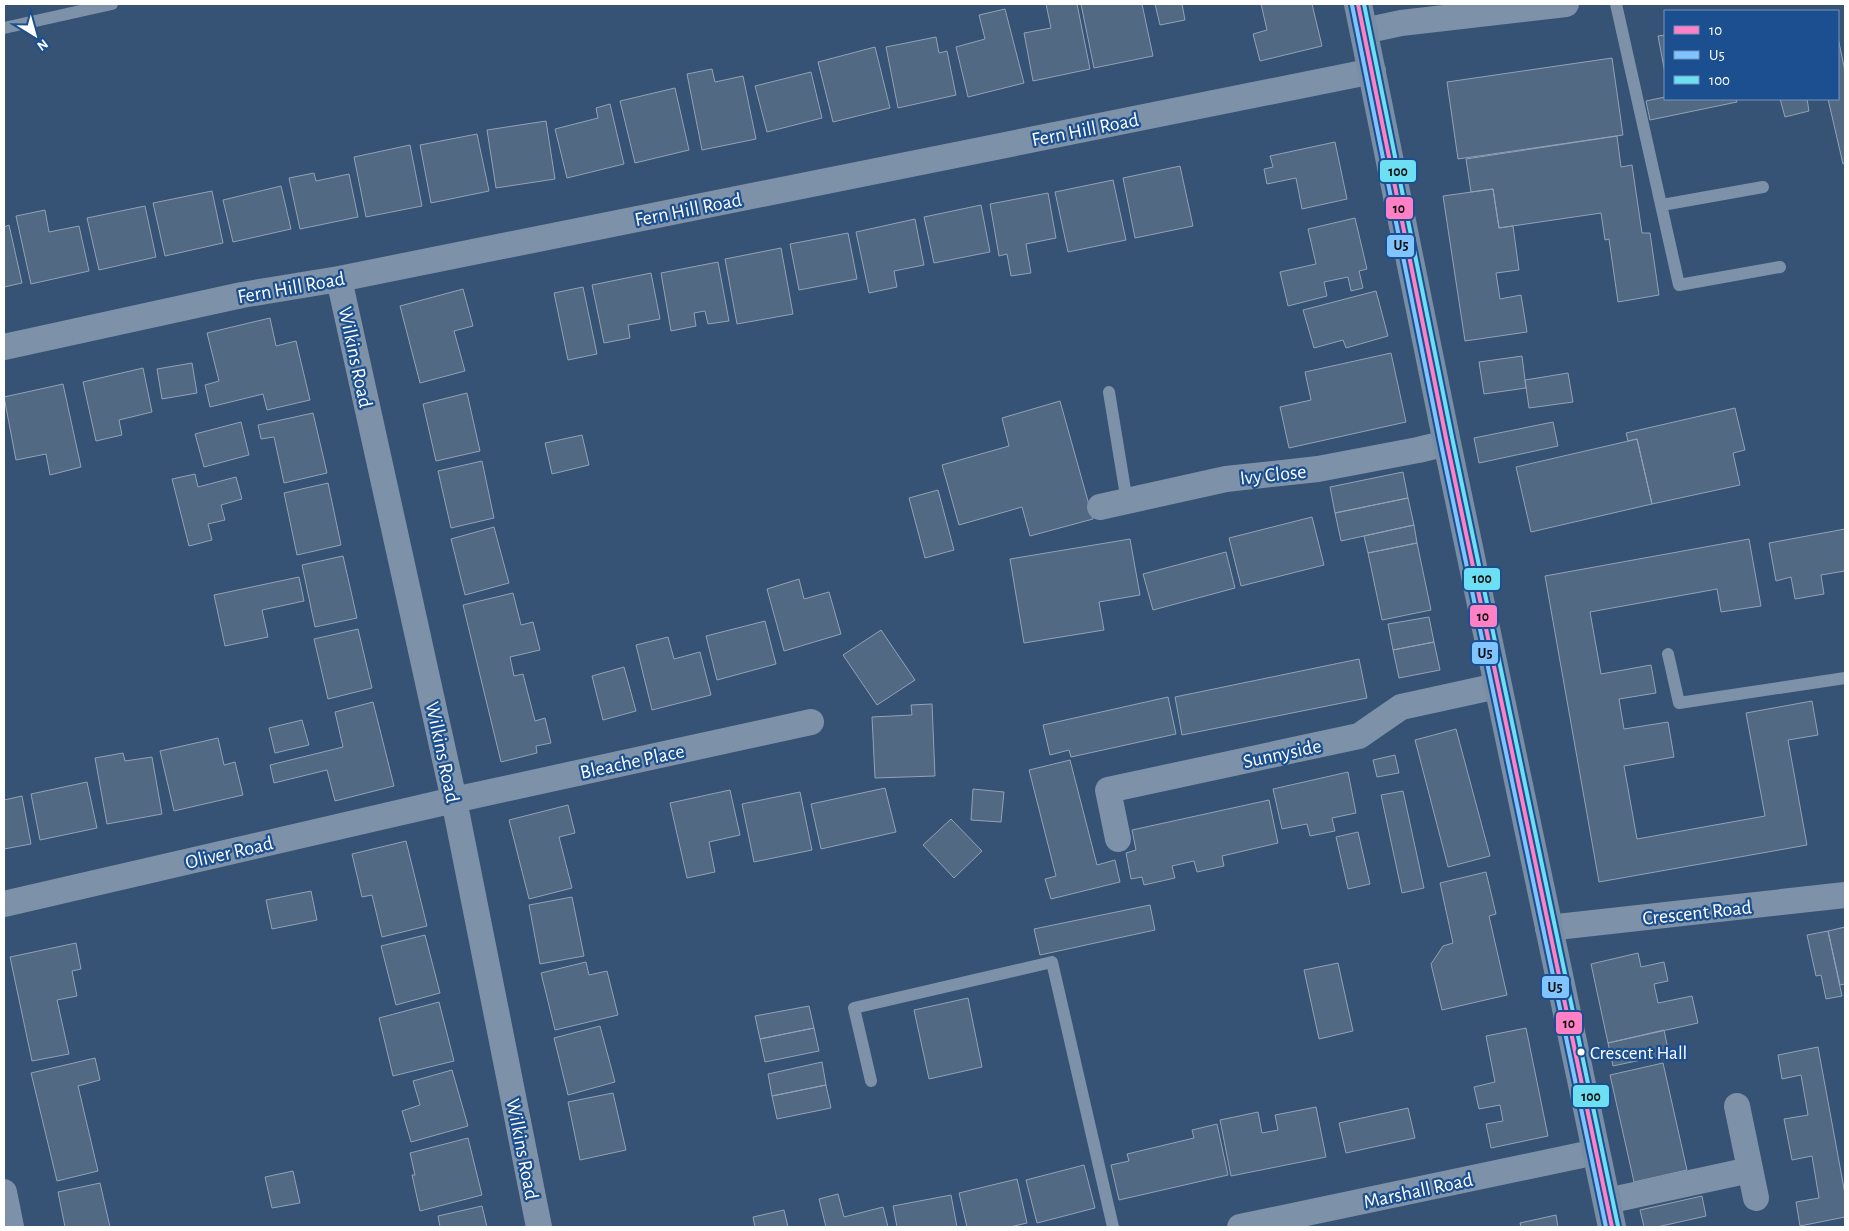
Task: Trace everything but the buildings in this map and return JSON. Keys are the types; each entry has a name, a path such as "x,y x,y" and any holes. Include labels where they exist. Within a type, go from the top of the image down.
{"main road":[{"path":"1358,4 1497,686 1609,1214"}],"street":[{"path":"1364,31 1401,23 1566,4"},
{"name":"Fern Hill Road","path":"4,347 242,295 339,279 1373,71"},
{"name":"Wilkins Road","path":"339,279 454,800 538,1227"},
{"name":"Ivy Close","path":"1100,507 1226,479 1318,469 1447,443"},
{"name":"Sunnyside","path":"1118,839 1108,790 1358,736 1400,707 1497,686"},
{"name":"Bleache Place","path":"454,800 811,722"},
{"name":"Oliver Road","path":"4,904 454,800"},
{"name":"Crescent Road","path":"1548,928 1845,895"},
{"path":"1737,1106 1756,1198"},
{"name":"Marshall Road","path":"1240,1227 1596,1152"},
{"path":"1609,1214 1750,1170"},
{"path":"4,1192 11,1227"}],"lane":[{"path":"4,28 112,4"},
{"path":"1616,4 1679,285 1780,266"},
{"path":"1662,205 1763,187"},
{"path":"1109,392 1126,502"},
{"path":"1668,654 1679,703 1845,678"},
{"path":"871,1081 854,1008 1052,962 1113,1227"}],"transit line":[{"name":"10","path":"1358,4 1447,443 1612,1227"},
{"name":"100","path":"1364,4 1453,442 1618,1226"},
{"name":"U5","path":"1352,5 1441,444 1606,1227"}],"place":[{"name":"Crescent Hall","path":"1581,1052"}]}
